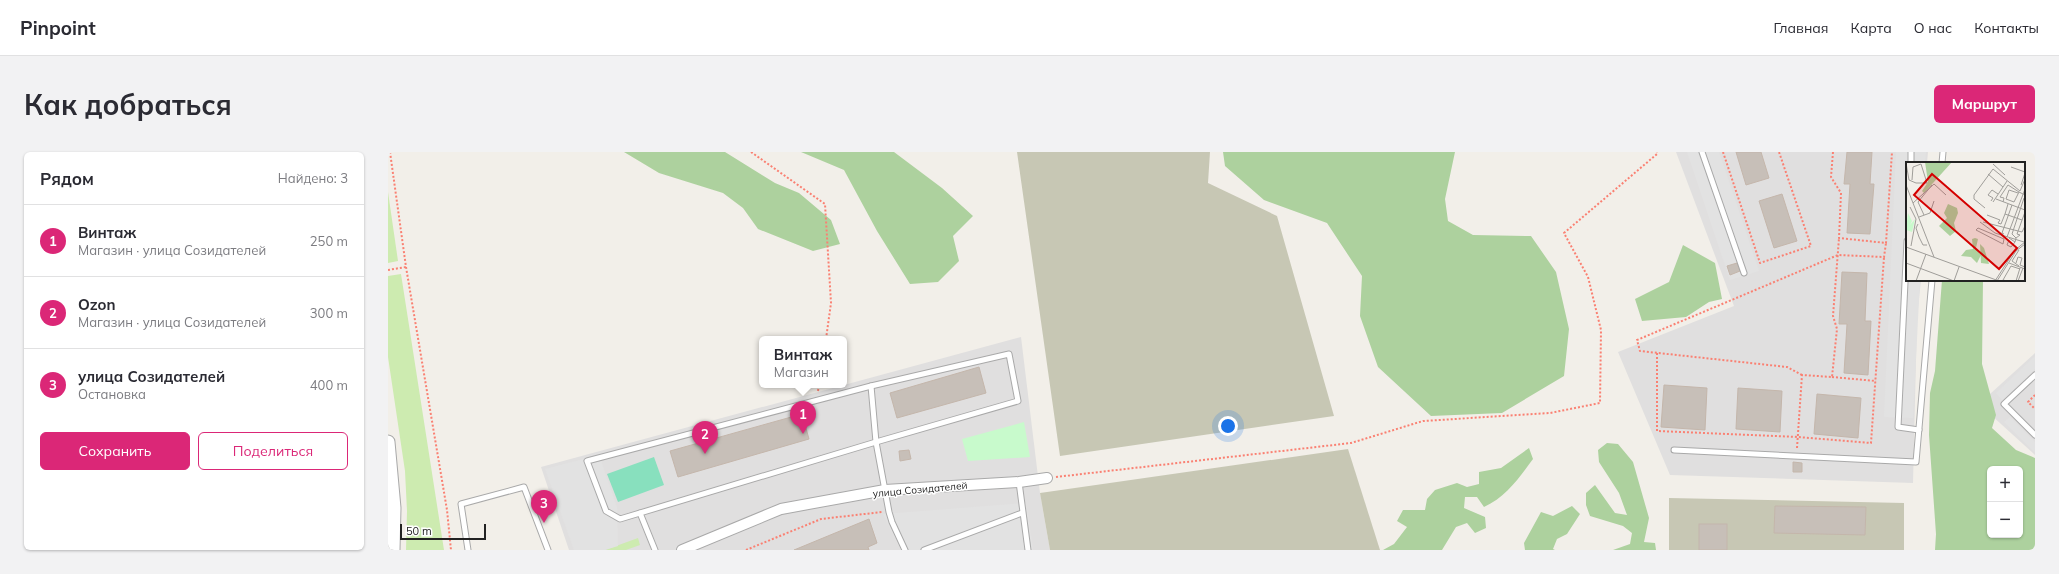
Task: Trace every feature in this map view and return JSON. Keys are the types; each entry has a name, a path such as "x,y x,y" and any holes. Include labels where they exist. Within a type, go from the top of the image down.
{"street":[{"path":"388,442 394,508 393,550"},
{"name":"улица Созидателей","path":"682,550 782,510 885,490 1019,482 1047,478"}],"lane":[{"path":"1702,152 1744,274"},
{"path":"1942,162 1943,152"},
{"path":"1906,263 1898,427 1919,430"},
{"path":"1674,450 1916,462 1932,281"},
{"path":"1009,354 1018,401 876,442 620,519 606,511 587,461 870,386 1009,354"},
{"path":"2035,376 2004,404 2035,435"},
{"path":"870,386 876,442 885,490 892,522 905,550"},
{"path":"1019,482 1028,550"},
{"path":"468,550 461,504 524,487 548,550"},
{"path":"640,513 655,550"},
{"path":"924,550 1022,513"}],"path":[{"path":"390,152 406,267 447,510 451,550"},
{"path":"751,152 825,204 830,303 826,336"},
{"path":"1047,478 1352,443 1422,421 1550,413 1600,403 1601,330 1588,277 1564,233 1657,154 1657,152"},
{"path":"1723,152 1760,263 1811,246 1779,152"},
{"path":"1832,377 1837,329 1833,316 1841,193 1831,177 1833,152"},
{"path":"1657,353 1657,431 1798,437 1871,442 1892,152"},
{"path":"1839,238 1886,243"},
{"path":"1876,381 1802,376 1786,367 1640,351 1637,340 1838,255 1884,257"},
{"path":"388,270 406,267"},
{"path":"1796,455 1802,376"},
{"path":"2035,395 2028,402 2035,409"},
{"path":"746,550 822,519 890,512"}],"shaded area":[{"path":"1017,152 1210,152 1208,183 1277,216 1334,416 1060,456"},
{"path":"1676,152 1928,152 1927,162 1906,162 1906,281 1921,281 1917,318 1913,483 1670,475 1618,352 1734,306"},
{"path":"1687,152 1719,152 1759,271 1730,280"},
{"path":"1896,152 1926,152 1925,162 1906,162 1906,281 1920,281 1913,418 1884,417"},
{"path":"1021,337 1040,493 1050,550 569,550 541,467 833,388 847,388 847,384"},
{"path":"2035,353 2035,455 1979,404"},
{"path":"2035,356 2035,369 2002,400 1996,393"},
{"path":"2010,417 2035,442 2035,453 2004,422"},
{"path":"1348,449 1380,550 1050,550 1040,493"},
{"path":"599,455 617,507 618,546 605,550 574,550 545,469"},
{"path":"1669,498 1904,503 1904,550 1669,550"},
{"path":"1026,503 1033,549 1029,550 901,550 883,514"}],"green space":[{"path":"624,152 725,152 775,183 799,193 831,220 840,244 813,251 758,229 743,208 723,193 659,173"},
{"path":"801,152 894,152 942,188 973,216 953,236 959,261 938,282 910,284 877,231 844,170"},
{"path":"1223,152 1455,152 1445,199 1448,221 1473,235 1531,236 1556,272 1569,329 1564,376 1502,413 1431,416 1378,367 1360,316 1362,276 1327,223 1264,200 1225,166"},
{"path":"388,192 398,261 388,263"},
{"path":"1683,245 1715,263 1722,299 1709,302 1686,317 1642,321 1635,299 1669,282"},
{"path":"401,274 444,550 406,550 407,511 405,471 388,357 388,276"},
{"path":"1942,281 1983,281 1982,364 1996,415 1992,428 2016,450 2035,458 2035,550 1935,550 1936,534 1929,435 1930,393 1935,371"},
{"path":"1024,422 1030,457 968,461 962,439"},
{"path":"1607,443 1618,444 1633,462 1649,518 1644,542 1655,543 1656,550 1613,550 1630,544 1632,533 1623,526 1590,516 1586,505 1586,493 1595,485 1615,513 1627,515 1619,493 1599,462 1598,450"},
{"path":"1529,448 1533,459 1512,486 1499,498 1484,507 1477,497 1465,497 1464,508 1485,517 1486,528 1475,533 1467,523 1456,527 1442,550 1383,550 1394,544 1407,527 1397,521 1403,510 1425,510 1427,499 1435,490 1457,483 1467,487 1479,484 1479,472 1501,468"},
{"path":"654,457 664,485 618,502 607,474"},
{"path":"1572,506 1580,514 1567,534 1557,539 1553,549 1555,550 1525,550 1524,543 1541,512 1553,516"},
{"path":"638,538 640,545 626,550 605,550"}],"building":[{"path":"1736,152 1761,152 1769,178 1746,185"},
{"path":"1847,152 1872,152 1870,184 1874,184 1870,234 1847,233 1850,184 1844,184"},
{"path":"1782,194 1797,241 1774,248 1759,201"},
{"path":"1737,263 1740,271 1730,275 1727,266"},
{"path":"1842,272 1867,273 1865,321 1871,321 1868,375 1844,373 1847,324 1839,324"},
{"path":"979,367 986,393 897,418 890,393"},
{"path":"1664,385 1707,388 1705,430 1661,427"},
{"path":"1738,388 1782,391 1780,432 1736,429"},
{"path":"1817,394 1861,398 1858,438 1814,434"},
{"path":"802,414 809,439 678,477 670,451"},
{"path":"909,450 911,459 900,461 899,451"},
{"path":"1793,462 1802,463 1802,472 1793,472"},
{"path":"1775,506 1866,507 1865,535 1774,533"},
{"path":"869,519 877,543 868,547 869,550 794,550"},
{"path":"1699,524 1727,524 1727,550 1699,550"}],"place":[{"name":"Винтаж","path":"803,434"},
{"name":"Ozon","path":"705,454"},
{"name":"улица Созидателей","path":"544,523"}]}
